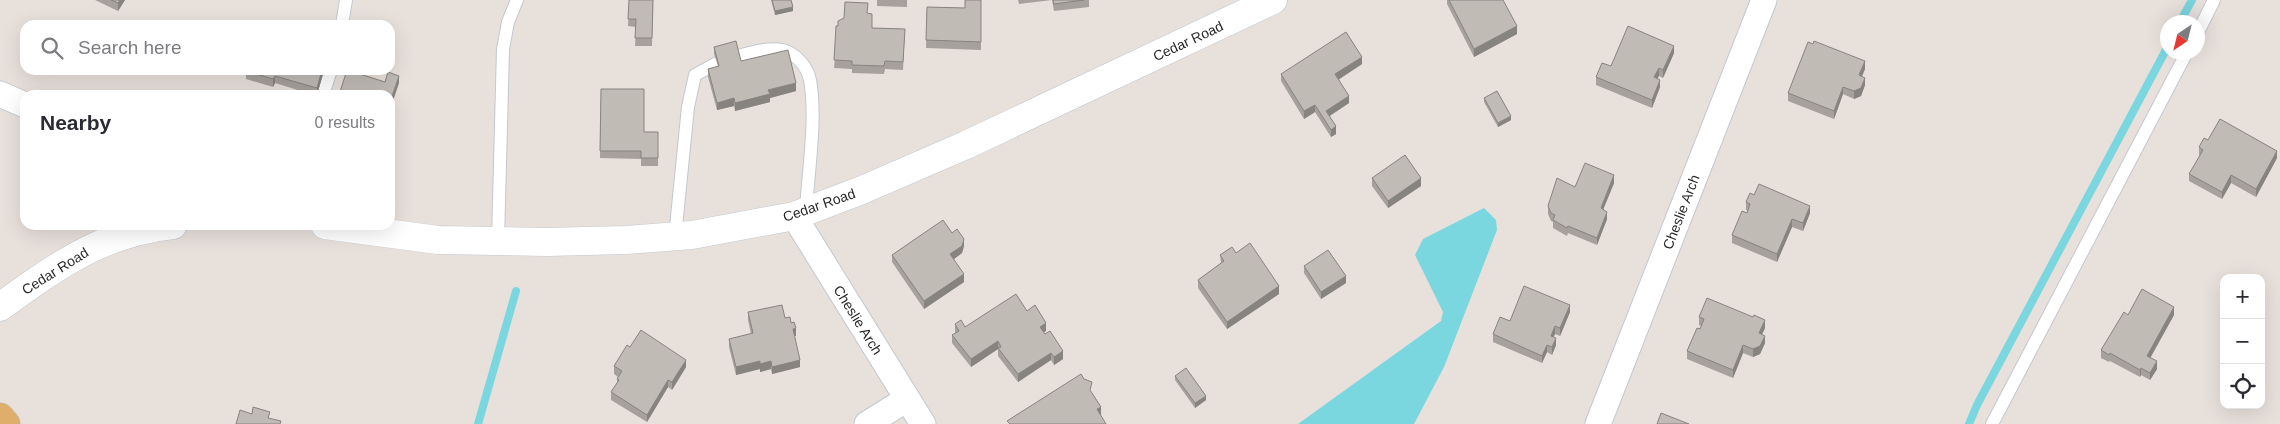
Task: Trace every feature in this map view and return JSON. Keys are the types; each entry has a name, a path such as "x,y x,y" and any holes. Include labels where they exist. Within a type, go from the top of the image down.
{"main road":[{"path":"0,416 6,424"}],"street":[{"name":"Cedar Road","path":"363,230 438,240 547,242 626,240 692,235 800,214 862,190 966,145 1273,0"},
{"name":"Cheslie Arch","path":"1598,424 1764,0"},
{"path":"0,94 20,103"},
{"name":"Cheslie Arch","path":"800,214 923,424"},
{"name":"Cedar Road","path":"0,307 74,256 144,230"},
{"path":"867,424 907,399"}],"lane":[{"path":"343,20 346,0"},
{"path":"498,240 503,49 508,22 517,0"},
{"path":"2205,18 2214,0"},
{"path":"738,56 760,50 788,52 800,61 809,79 812,109 800,214"},
{"path":"1992,424 2183,60"},
{"path":"674,237 688,107 695,75 716,63"},
{"path":"325,90 329,75"}],"water":[{"path":"1484,208 1496,220 1497,230 1444,367 1414,424 1298,424 1441,321 1443,312 1415,255 1423,239"}],"building":[{"path":"629,0 653,0 652,38 635,38 636,19 628,19"},
{"path":"772,0 791,0 793,7 775,11"},
{"path":"965,0 981,0 981,42 926,40 927,7 965,8"},
{"path":"1053,0 1084,0 1054,4"},
{"path":"1449,0 1503,0 1517,26 1474,49"},
{"path":"845,2 868,3 867,13 872,14 872,28 905,29 903,62 885,61 884,66 852,65 852,61 834,60 836,26 838,26 838,21 844,18"},
{"path":"1628,26 1674,46 1663,70 1659,68 1654,77 1660,80 1652,100 1596,77 1602,63 1611,66"},
{"path":"1346,32 1362,57 1335,74 1349,96 1326,111 1336,126 1331,130 1315,105 1304,111 1281,74"},
{"path":"736,41 741,61 788,50 796,83 768,90 770,94 735,103 734,98 717,103 708,69 719,66 714,47"},
{"path":"1814,41 1865,61 1859,75 1865,78 1861,88 1854,91 1843,87 1834,111 1788,93 1808,42 1813,44"},
{"path":"260,75 321,75 317,88 275,76 273,79"},
{"path":"345,75 363,75 385,82 387,75 399,76 394,90 341,90"},
{"path":"601,89 644,89 644,132 658,132 658,158 641,158 641,151 600,151"},
{"path":"1497,91 1511,116 1498,123 1484,98"},
{"path":"2220,119 2277,151 2256,189 2231,175 2222,192 2189,174 2203,150 2199,147 2204,138 2208,140"},
{"path":"1405,155 1421,178 1388,201 1372,178"},
{"path":"1585,163 1614,175 1601,208 1607,212 1597,238 1568,226 1567,228 1553,220 1555,215 1551,213 1548,206 1557,178 1575,187"},
{"path":"1759,184 1810,206 1803,223 1792,219 1777,254 1732,235 1742,211 1747,213 1750,204 1746,202 1750,193 1754,195"},
{"path":"943,220 952,233 957,229 964,239 962,246 950,254 964,274 924,301 892,255"},
{"path":"1250,243 1279,286 1227,322 1198,280 1224,261 1220,255 1232,247 1236,253"},
{"path":"1328,250 1346,276 1321,292 1304,266"},
{"path":"1524,286 1570,305 1560,328 1555,326 1551,336 1556,338 1552,347 1547,345 1542,356 1493,334 1500,317 1510,321"},
{"path":"2142,289 2174,307 2147,356 2157,361 2150,373 2141,368 2140,370 2101,350 2124,312 2128,315"},
{"path":"1016,294 1027,311 1035,305 1046,323 1040,327 1045,334 1050,331 1063,351 1054,357 1051,353 1018,374 998,348 1001,347 998,341 971,359 952,335 959,331 955,324 961,320 965,327"},
{"path":"1707,298 1765,320 1759,333 1765,336 1760,346 1753,349 1743,345 1733,370 1687,351 1697,328 1700,329 1704,319 1699,317"},
{"path":"782,305 785,318 790,317 791,323 794,322 796,328 793,329 800,360 772,367 771,361 760,364 760,361 736,367 729,339 753,333 748,312"},
{"path":"641,330 686,360 672,382 668,380 647,415 611,392 619,380 617,379 622,371 614,366 627,345 630,347"},
{"path":"1186,368 1206,396 1195,403 1175,376"},
{"path":"1081,374 1084,379 1092,382 1090,390 1101,407 1097,409 1106,424 1010,424 1007,421"},
{"path":"253,407 270,412 268,418 281,421 280,424 236,424 240,410 252,414"},
{"path":"1661,413 1689,424 1657,424"}],"waterway":[{"path":"2184,15 2192,0"},
{"path":"1969,424 1977,405 2161,60"},
{"path":"478,424 516,291"}]}
